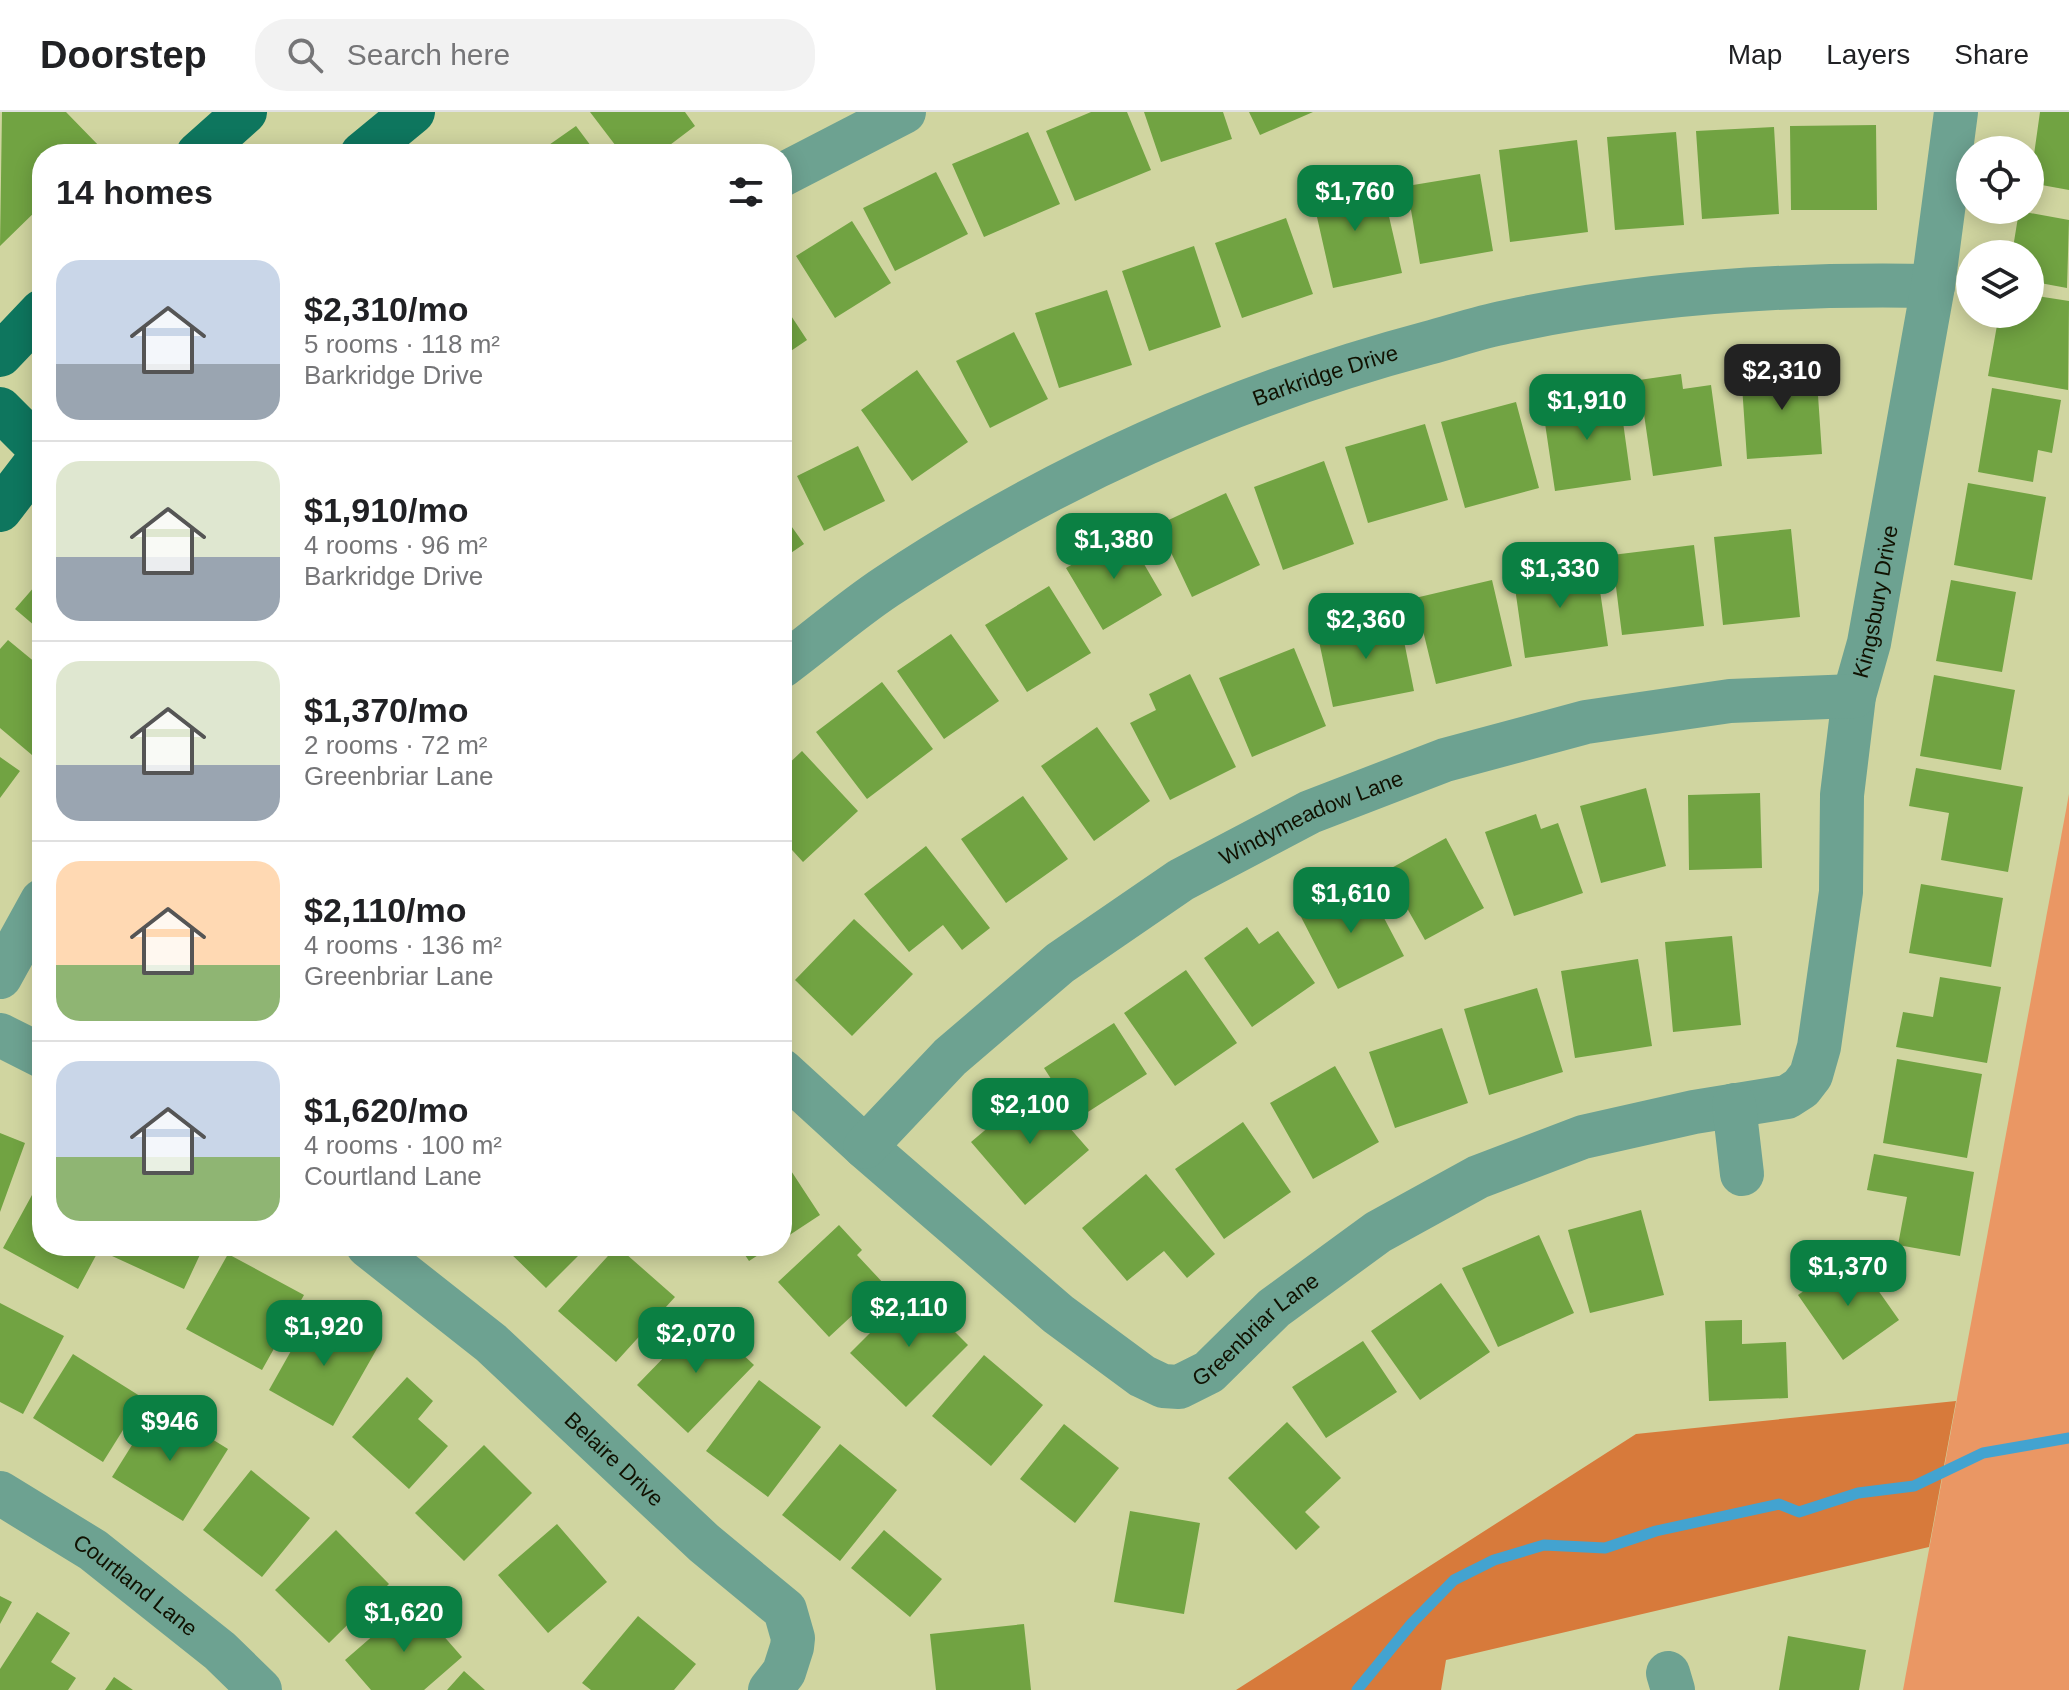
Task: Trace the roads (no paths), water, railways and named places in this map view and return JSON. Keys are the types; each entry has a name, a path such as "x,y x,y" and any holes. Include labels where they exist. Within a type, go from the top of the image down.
{"main road":[{"path":"209,144 245,112"},
{"path":"374,144 413,112"},
{"path":"0,355 32,321"},
{"path":"0,409 32,443"},
{"path":"0,510 32,467"}],"street":[{"path":"792,170 904,112"},
{"name":"Kingsbury Drive","path":"1801,1088 1811,1075 1819,1047 1841,892 1842,795 1854,696 1869,643 1933,286 1956,112"},
{"name":"Barkridge Drive","path":"792,658 885,588 1023,504 1183,426 1350,364 1506,322 1682,294 1843,284 1933,286"},
{"name":"Windymeadow Lane","path":"865,1147 950,1057 1060,963 1181,880 1310,812 1445,760 1586,722 1730,701 1854,696"},
{"path":"0,977 32,919"},
{"path":"0,1035 32,1051"},
{"name":"Greenbriar Lane","path":"792,1080 1071,1324 1142,1376 1163,1386 1179,1387 1209,1372 1274,1308 1378,1232 1478,1177 1583,1137 1787,1097 1801,1088"},
{"path":"1734,1105 1742,1174"},
{"name":"Belaire Drive","path":"381,1256 491,1343 704,1543 785,1610 793,1638 788,1684"},
{"name":"Courtland Lane","path":"0,1493 93,1550 220,1651 260,1690"}],"waterway":[{"path":"1357,1690 1412,1623 1454,1580 1494,1560 1544,1545 1605,1548 1656,1531 1779,1504 1799,1512 1858,1493 1914,1486 1983,1453 2069,1438"}]}
